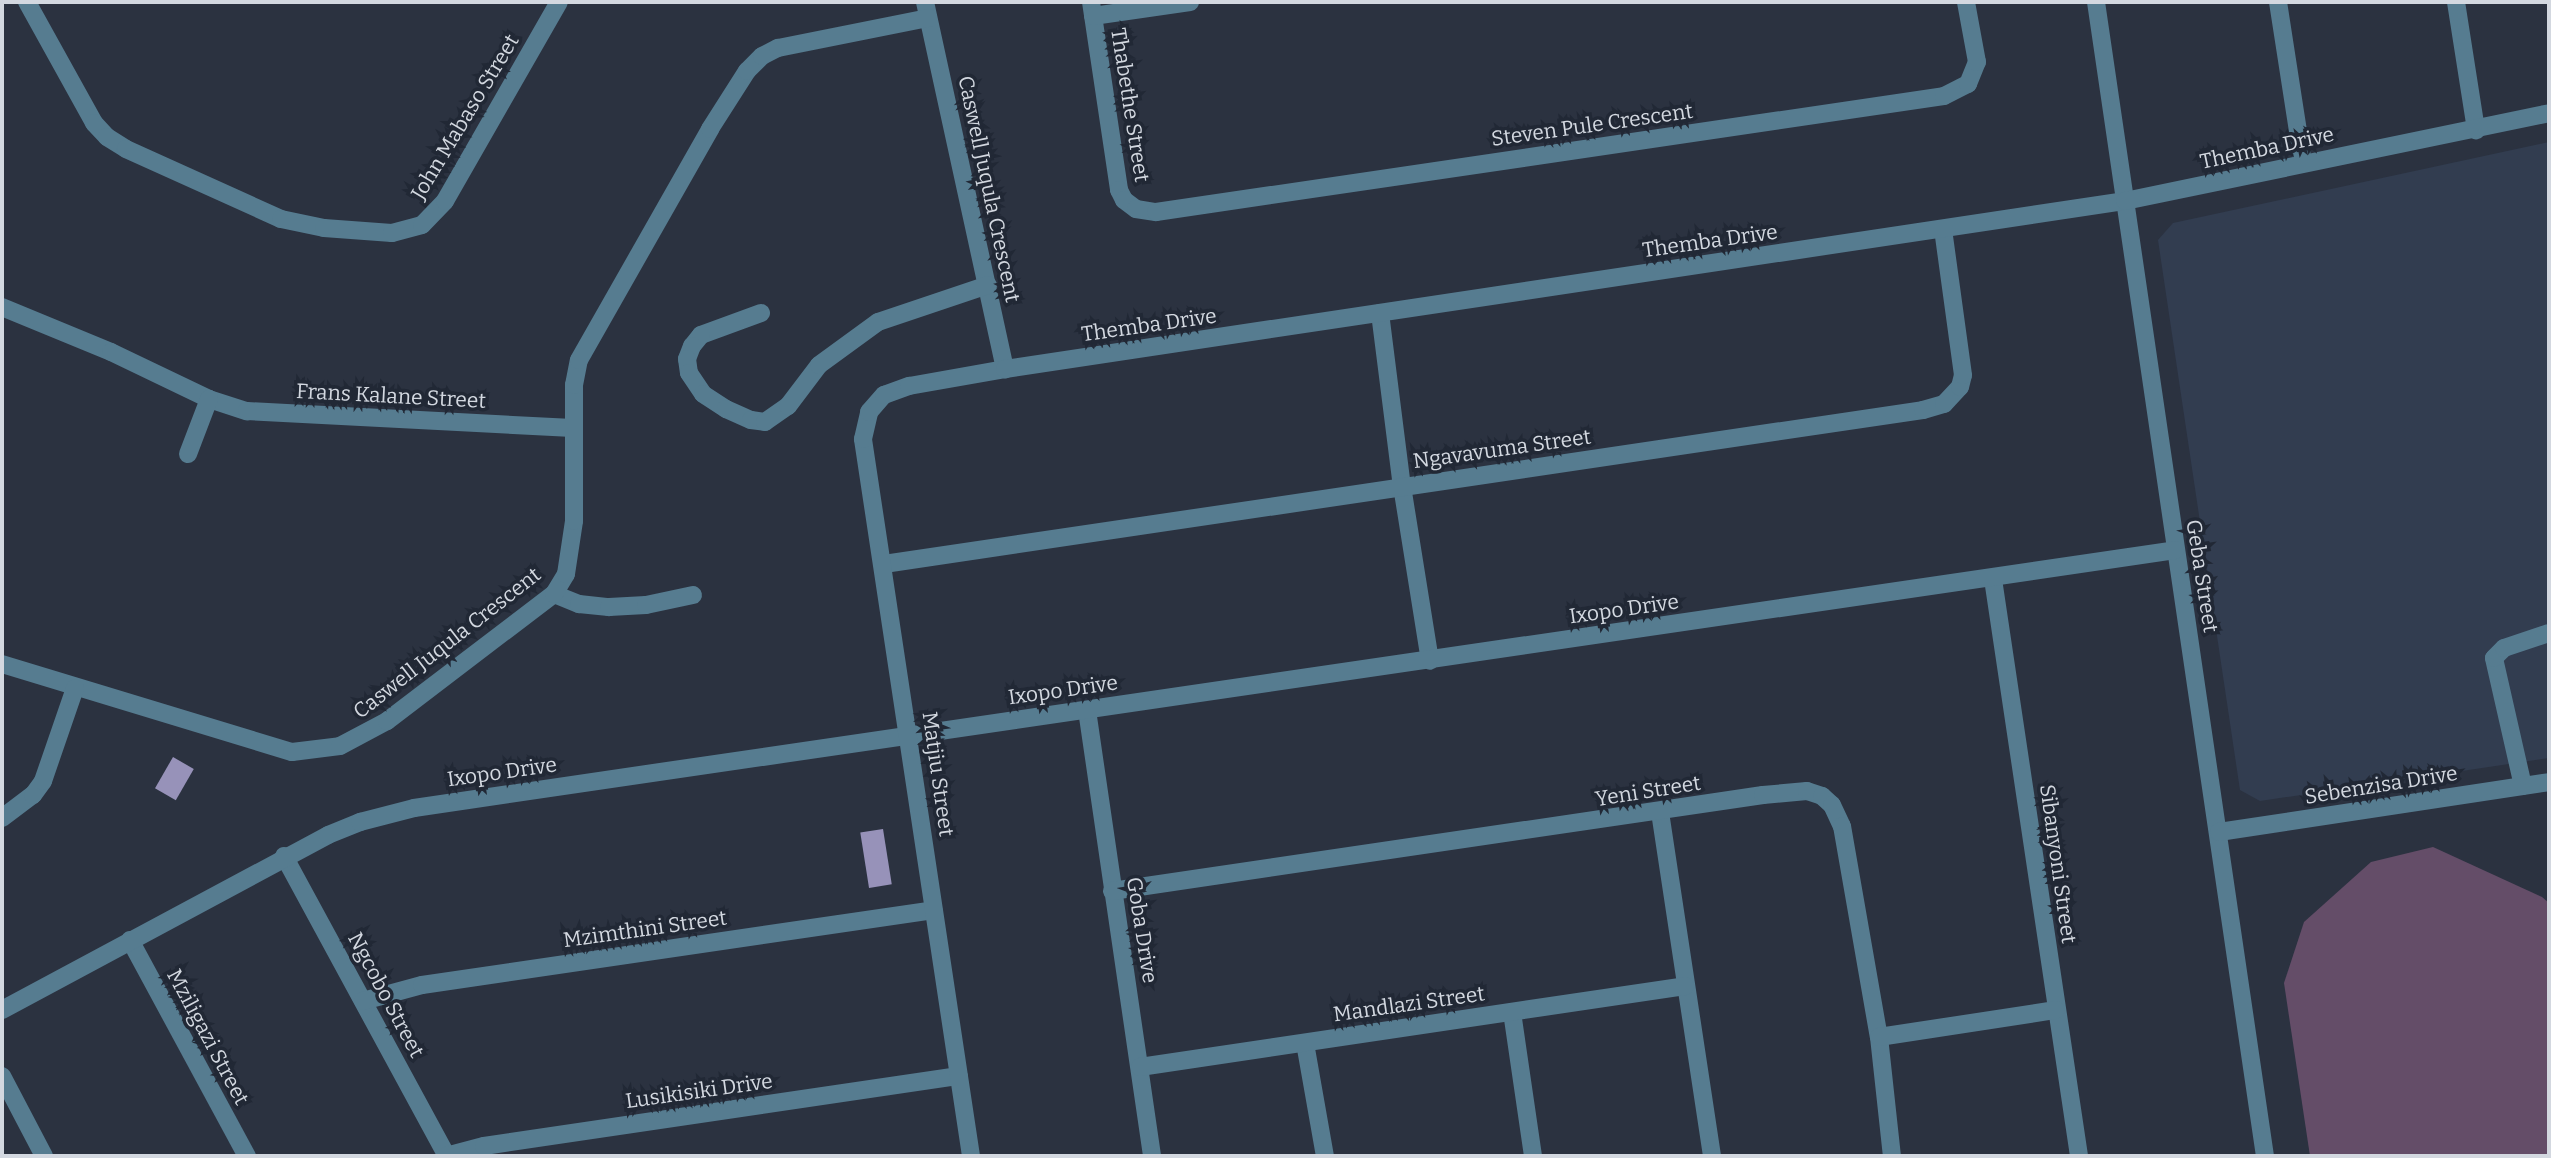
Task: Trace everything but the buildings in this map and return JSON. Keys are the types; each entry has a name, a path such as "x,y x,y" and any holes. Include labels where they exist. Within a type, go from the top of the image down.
{"street":[{"name":"John Mabaso Street","path":"27,2 94,123 107,137 126,149 281,219 324,228 392,233 422,225 446,201 559,2"},
{"path":"1092,9 1190,2"},
{"name":"Steven Pule Crescent","path":"1136,209 1170,210 1944,96 1968,84 1977,62 1966,2"},
{"name":"Geba Street","path":"2096,2 2265,1156"},
{"path":"2278,2 2303,163"},
{"path":"2456,2 2476,130"},
{"name":"Thabethe Street","path":"1092,9 1119,190 1124,200 1136,209"},
{"name":"Caswell Juqula Crescent","path":"2,664 270,748 318,751 352,741 387,721 554,594 566,574 572,545 574,385 579,360 710,129 747,71 762,56 778,48 926,10 1005,369"},
{"name":"Themba Drive","path":"876,401 897,388 1005,369 2125,201 2549,113"},
{"name":"Ngavavuma Street","path":"884,564 1923,410 1944,404 1960,387 1963,375 1943,229"},
{"path":"761,313 701,335 692,346 687,359 689,373 704,394 726,409 751,420 765,422 788,406 819,365 861,333 891,317 988,285"},
{"name":"Frans Kalane Street","path":"2,307 111,352 209,399 247,411 573,428"},
{"path":"1380,313 1402,486 1430,661"},
{"path":"188,454 209,399"},
{"name":"Matjiu Street","path":"876,401 865,424 863,439 884,564 971,1156"},
{"name":"Ixopo Drive","path":"2,1010 284,856 359,822 414,808 1993,579 2175,550"},
{"name":"Sibanyoni Street","path":"1993,579 2079,1156"},
{"path":"554,594 579,604 609,607 646,605 693,595"},
{"path":"2524,786 2494,658 2504,648 2549,633"},
{"path":"2,818 33,795 43,781 75,688"},
{"name":"Goba Drive","path":"1087,710 1153,1156"},
{"name":"Sebenzisa Drive","path":"2219,832 2549,782"},
{"name":"Yeni Street","path":"1112,891 1807,791 1822,796 1832,805 1842,826 1879,1037 1892,1156"},
{"path":"1660,812 1712,1156"},
{"name":"Ngcobo Street","path":"284,856 447,1156"},
{"name":"Mzimthini Street","path":"363,1001 431,984 934,910"},
{"name":"Mziligazi Street","path":"130,940 247,1156"},
{"name":"Mandlazi Street","path":"1140,1067 1685,986"},
{"path":"1879,1037 2056,1010"},
{"path":"1512,1012 1533,1156"},
{"path":"1305,1043 1325,1156"},
{"path":"2,1076 44,1156"},
{"name":"Lusikisiki Drive","path":"447,1156 484,1146 959,1076"}],"shaded area":[{"path":"2549,142 2549,758 2260,801 2240,790 2158,240 2173,223"},
{"path":"2433,847 2542,897 2549,903 2549,1156 2310,1156 2284,983 2304,922 2371,862"}]}
